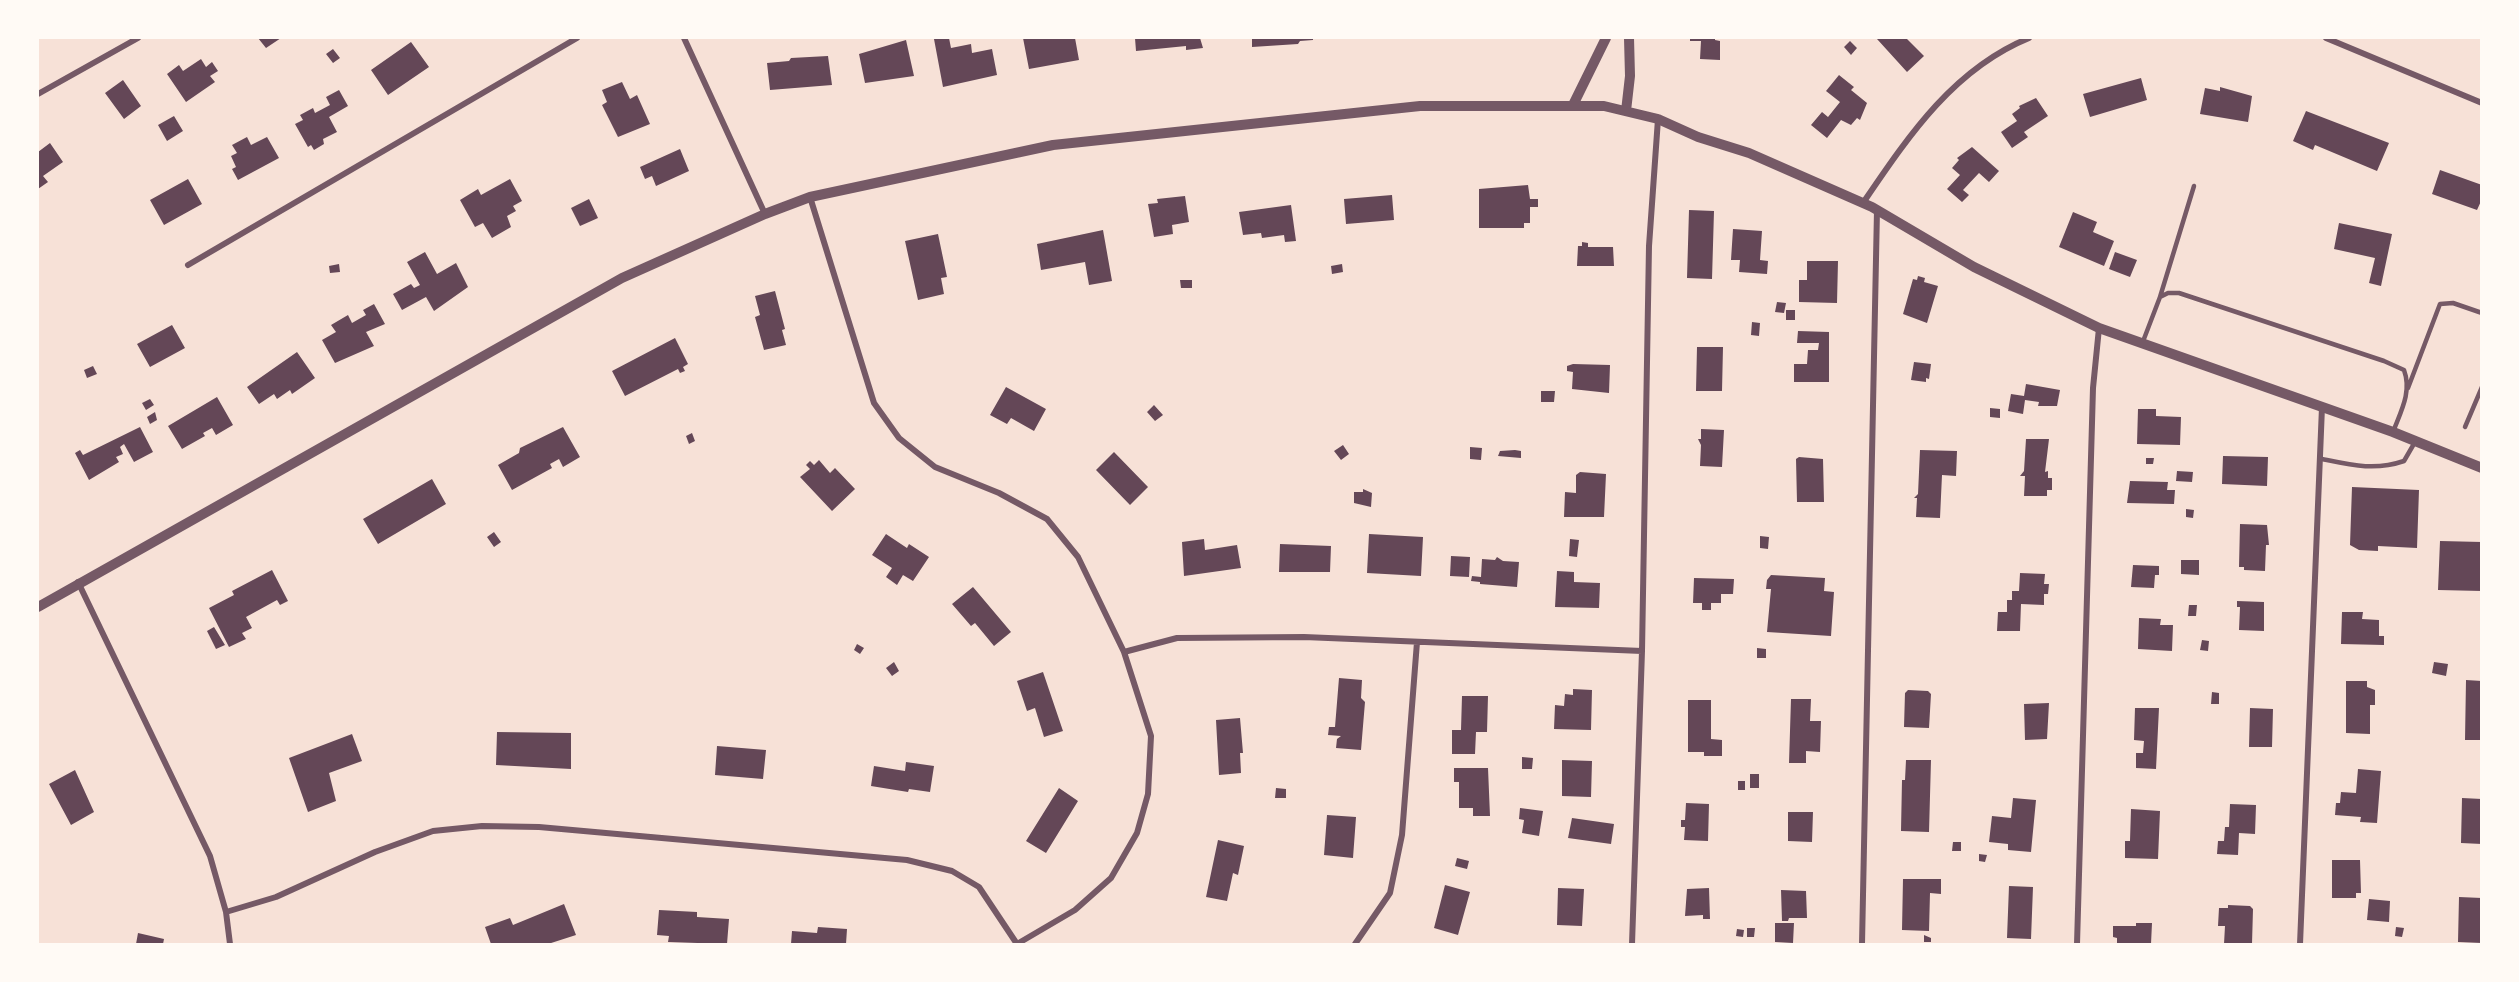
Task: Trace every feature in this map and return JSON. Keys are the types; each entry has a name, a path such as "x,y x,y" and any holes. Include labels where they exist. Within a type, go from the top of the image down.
{"street":[{"path":"38,94 138,38"},
{"path":"188,265 577,38"},
{"path":"684,38 765,214"},
{"path":"1573,105 1606,38"},
{"path":"1626,111 1630,76 1629,38"},
{"path":"1863,203 1907,139 1970,71 2005,47 2029,38"},
{"path":"2326,38 2481,103"},
{"path":"38,607 78,582 622,278 765,214 810,197 1053,145 1420,106 1604,106 1658,119 1698,137 1749,153 1863,203 1974,267 2099,328 2393,432 2481,468"},
{"path":"1632,945 1642,651 1648,246 1658,119"},
{"path":"226,912 276,897 375,852 434,831 482,826 539,826 907,860 952,871 979,887 1017,944 1075,910 1111,878 1137,833 1148,794 1151,736 1124,652 1078,557 1047,519 999,493 935,467 899,438 874,403 810,197"},
{"path":"1862,945 1877,210"},
{"path":"2077,945 2093,388 2099,328"},
{"path":"2300,945 2310,653 2322,459 2322,406"},
{"path":"78,582 210,856 226,912 230,945"},
{"path":"1124,652 1177,638 1304,638 1642,651"},
{"path":"1355,945 1390,893 1402,835 1417,642"}],"lane":[{"path":"2142,345 2160,297 2194,186"},
{"path":"2160,297 2168,293 2179,294 2396,365 2404,370 2407,390"},
{"path":"2393,432 2440,304 2453,303 2481,314"},
{"path":"2465,427 2481,387"},
{"path":"2322,459 2358,467 2388,466 2404,461 2416,441"}],"building":[{"path":"258,38 281,38 266,48"},
{"path":"949,38 951,48 971,44 972,53 992,49 997,75 943,87 934,39"},
{"path":"1023,38 1075,38 1079,60 1029,69"},
{"path":"1135,38 1200,38 1203,48 1186,50 1186,46 1136,51"},
{"path":"1252,38 1313,38 1313,40 1300,41 1298,44 1252,47"},
{"path":"1690,38 1715,38 1720,41 1720,60 1700,59 1701,41 1690,41"},
{"path":"1906,38 1924,56 1907,72 1877,39"},
{"path":"906,40 914,76 865,83 859,54"},
{"path":"1850,41 1857,48 1851,55 1844,47"},
{"path":"411,42 429,67 388,95 371,70"},
{"path":"333,49 340,58 333,63 326,54"},
{"path":"828,56 832,85 770,90 767,63 789,61 791,58"},
{"path":"201,59 206,67 212,62 218,71 210,76 215,82 186,102 167,74 179,65 183,71"},
{"path":"1839,75 1854,87 1851,90 1867,103 1860,120 1857,118 1851,125 1841,120 1827,138 1811,125 1822,112 1828,117 1840,102 1826,91"},
{"path":"2141,78 2147,100 2090,117 2083,94"},
{"path":"123,80 141,106 124,119 105,93"},
{"path":"622,82 630,99 637,95 650,124 618,137 602,105 607,102 602,90"},
{"path":"2220,87 2252,96 2248,122 2200,114 2205,88 2220,91"},
{"path":"339,90 348,106 329,117 337,132 323,139 324,144 314,150 311,145 308,147 295,124 303,120 300,115 313,108 315,113 330,105 326,97"},
{"path":"2036,98 2048,116 2024,132 2028,137 2012,148 2001,132 2017,121 2012,114 2020,108 2019,106"},
{"path":"2306,111 2389,143 2377,171 2315,145 2313,150 2293,141"},
{"path":"174,116 183,131 167,141 158,125"},
{"path":"247,137 251,145 267,137 279,158 238,180 232,169 236,167 231,156 237,153 232,145"},
{"path":"50,143 63,162 43,176 48,182 38,189 38,152"},
{"path":"1972,147 1999,171 1989,182 1979,173 1963,190 1969,195 1962,202 1947,189 1960,175 1952,168 1959,160 1957,158"},
{"path":"680,149 689,171 656,186 652,176 645,179 640,167"},
{"path":"2440,170 2482,185 2482,199 2477,210 2432,194"},
{"path":"188,179 202,204 164,225 150,200"},
{"path":"510,179 522,201 513,206 516,211 507,216 511,227 492,238 483,223 475,227 460,200 478,189 481,195"},
{"path":"1528,185 1530,199 1538,199 1538,207 1530,207 1530,223 1524,223 1524,228 1479,228 1479,189"},
{"path":"1392,195 1394,220 1346,224 1344,199"},
{"path":"1185,196 1189,222 1172,225 1173,234 1154,237 1148,204 1158,203 1157,199"},
{"path":"589,199 598,218 580,226 571,208"},
{"path":"1291,205 1296,241 1285,242 1284,235 1262,238 1261,233 1243,235 1239,212"},
{"path":"1689,210 1714,211 1712,279 1687,278"},
{"path":"2073,212 2097,222 2093,232 2114,241 2104,266 2059,247"},
{"path":"2339,223 2392,234 2381,286 2369,283 2375,258 2334,249"},
{"path":"1733,229 1762,231 1760,260 1768,261 1767,274 1739,272 1740,260 1731,260"},
{"path":"1103,230 1112,281 1089,285 1085,262 1041,270 1037,244"},
{"path":"938,234 947,277 941,278 944,294 918,300 905,241"},
{"path":"1582,242 1588,243 1588,247 1613,247 1614,266 1577,266 1578,246 1582,246"},
{"path":"425,252 437,274 456,263 468,287 434,311 426,297 402,310 393,294 411,284 414,288 420,285 407,262"},
{"path":"2115,252 2137,260 2130,277 2109,269"},
{"path":"1807,261 1838,261 1837,303 1799,302 1799,280 1807,280"},
{"path":"339,264 340,272 330,273 329,266"},
{"path":"1342,264 1343,272 1332,274 1331,266"},
{"path":"1918,276 1925,278 1924,282 1938,286 1927,323 1903,314 1913,279 1917,280"},
{"path":"1180,280 1192,280 1192,288 1181,288"},
{"path":"775,291 785,329 782,330 786,345 764,350 755,317 760,315 755,296"},
{"path":"1777,302 1786,303 1784,313 1775,312"},
{"path":"374,304 385,324 366,332 374,346 335,363 322,340 336,332 331,325 348,315 352,323 366,315 363,310"},
{"path":"1786,310 1795,310 1795,320 1786,320"},
{"path":"1752,322 1760,323 1759,336 1751,335"},
{"path":"172,325 185,348 150,367 137,344"},
{"path":"1798,331 1829,332 1829,382 1794,382 1794,364 1807,364 1808,350 1818,350 1819,343 1797,343"},
{"path":"675,338 688,364 683,367 685,371 680,373 678,369 625,396 612,371"},
{"path":"1697,347 1723,347 1722,391 1696,391"},
{"path":"297,352 315,378 292,394 290,390 277,399 274,394 259,404 247,387"},
{"path":"1914,362 1931,364 1929,379 1926,378 1926,382 1911,380"},
{"path":"1573,364 1610,365 1609,393 1572,389 1573,372 1567,371 1567,366"},
{"path":"93,366 97,374 87,378 84,370"},
{"path":"2026,384 2060,390 2057,406 2038,406 2039,402 2025,400 2023,414 2008,411 2011,394 2024,396"},
{"path":"1006,387 1046,409 1034,431 1011,418 1007,424 990,415"},
{"path":"1541,391 1555,391 1554,402 1541,402"},
{"path":"217,397 233,425 216,435 212,428 203,433 205,436 182,449 168,426"},
{"path":"150,399 154,405 146,410 142,403"},
{"path":"1154,405 1163,415 1155,421 1147,412"},
{"path":"1990,408 2000,409 2000,418 1990,417"},
{"path":"2138,409 2156,409 2156,416 2181,417 2180,445 2137,444"},
{"path":"155,412 157,420 150,424 147,417"},
{"path":"140,427 153,452 134,462 124,444 120,447 123,454 116,457 119,462 89,480 75,453 80,450 83,455"},
{"path":"563,427 580,457 563,467 559,459 550,464 552,468 512,490 498,465 519,453 520,448"},
{"path":"1701,429 1724,430 1722,467 1700,466 1701,445 1698,439 1701,439"},
{"path":"692,433 695,441 689,444 686,436"},
{"path":"2026,439 2049,439 2045,472 2048,471 2048,478 2052,478 2052,490 2047,490 2047,496 2024,496 2025,476 2020,476 2024,471"},
{"path":"1343,445 1349,454 1341,460 1334,451"},
{"path":"1470,447 1482,448 1481,460 1470,459"},
{"path":"1920,450 1957,451 1956,476 1942,475 1940,518 1916,517 1917,498 1914,498 1918,494"},
{"path":"1500,451 1521,451 1521,458 1498,456"},
{"path":"1114,452 1148,487 1130,505 1096,470"},
{"path":"2223,456 2268,457 2267,486 2222,484"},
{"path":"1799,457 1823,459 1824,502 1797,502 1796,459"},
{"path":"2146,458 2154,458 2153,464 2146,464"},
{"path":"819,460 830,473 835,468 855,489 832,511 800,477 810,469 806,465 810,461 814,465"},
{"path":"2177,471 2193,472 2192,482 2176,481"},
{"path":"1580,472 1606,474 1604,517 1564,517 1565,492 1576,493 1576,475"},
{"path":"432,479 446,504 378,544 363,519"},
{"path":"2130,481 2168,482 2167,490 2175,490 2174,504 2127,503"},
{"path":"2352,487 2419,490 2417,548 2378,546 2378,551 2359,550 2350,545"},
{"path":"1363,489 1372,493 1371,507 1354,503 1354,492 1363,492"},
{"path":"2186,509 2194,510 2193,518 2186,517"},
{"path":"2240,524 2267,525 2269,545 2266,545 2265,571 2244,570 2244,567 2239,567"},
{"path":"494,532 501,542 494,547 487,537"},
{"path":"886,534 907,548 909,544 929,557 913,581 903,575 897,585 886,577 892,568 872,555"},
{"path":"1369,534 1423,537 1421,576 1367,573"},
{"path":"1760,536 1769,537 1768,549 1760,548"},
{"path":"1204,539 1205,550 1237,545 1241,568 1184,576 1182,542"},
{"path":"1570,539 1579,540 1577,557 1569,556"},
{"path":"2440,541 2482,542 2482,591 2438,590"},
{"path":"1280,544 1331,546 1330,572 1279,572"},
{"path":"1451,556 1470,557 1469,577 1450,576"},
{"path":"1497,557 1503,561 1519,562 1517,587 1480,584 1480,582 1471,581 1472,576 1481,577 1482,559 1495,560"},
{"path":"2181,560 2199,560 2199,575 2181,574"},
{"path":"2133,565 2159,566 2159,575 2155,575 2154,588 2131,587"},
{"path":"272,570 288,601 280,605 277,600 246,617 252,628 242,633 246,639 229,647 209,608 234,595 232,591"},
{"path":"1557,571 1574,572 1574,582 1600,583 1599,608 1555,607"},
{"path":"2020,573 2045,574 2044,584 2049,584 2048,594 2044,594 2044,605 2021,604 2020,631 1997,631 1998,612 2007,612 2007,600 2012,600 2012,591 2019,591"},
{"path":"1771,575 1825,578 1824,591 1834,592 1831,636 1767,632 1771,589 1766,589 1767,580"},
{"path":"1694,578 1734,579 1733,594 1721,594 1721,603 1711,603 1711,610 1702,610 1702,603 1693,603"},
{"path":"973,587 1011,632 994,646 975,623 971,626 952,604"},
{"path":"2237,601 2264,602 2264,631 2239,630 2240,607 2237,607"},
{"path":"2189,605 2197,605 2196,616 2188,616"},
{"path":"2342,612 2363,612 2362,619 2379,620 2379,636 2384,636 2384,645 2341,644"},
{"path":"2139,618 2161,619 2160,625 2173,625 2172,651 2138,649"},
{"path":"214,627 225,645 216,649 207,631"},
{"path":"2202,640 2209,641 2208,651 2200,650"},
{"path":"857,644 864,648 860,654 854,650"},
{"path":"1757,648 1766,649 1766,658 1757,658"},
{"path":"894,662 899,671 892,676 886,668"},
{"path":"2434,662 2448,664 2446,676 2432,673"},
{"path":"1043,672 1063,731 1044,737 1035,708 1027,711 1017,681"},
{"path":"1339,678 1362,680 1361,698 1365,702 1361,750 1336,748 1337,739 1341,736 1328,735 1329,727 1335,727"},
{"path":"2466,680 2482,681 2482,740 2465,740"},
{"path":"2346,681 2367,681 2367,687 2375,690 2375,705 2370,705 2370,734 2346,733"},
{"path":"1573,689 1592,690 1591,730 1554,729 1555,705 1564,706 1565,694 1573,695"},
{"path":"1908,690 1928,691 1931,694 1929,728 1904,727 1905,693"},
{"path":"2212,692 2219,693 2219,704 2211,704"},
{"path":"1462,696 1488,696 1487,732 1476,732 1475,754 1452,754 1452,730 1461,730"},
{"path":"1791,699 1811,699 1810,721 1821,721 1820,752 1806,751 1806,763 1789,763"},
{"path":"1688,700 1711,700 1711,739 1722,740 1722,756 1704,756 1704,752 1688,752"},
{"path":"2049,703 2047,739 2025,740 2024,704"},
{"path":"2135,708 2159,708 2156,769 2136,768 2136,753 2143,753 2144,741 2134,740"},
{"path":"2250,708 2273,709 2272,747 2249,747"},
{"path":"1240,718 1243,753 1240,753 1241,773 1219,775 1216,720"},
{"path":"497,732 571,733 571,769 496,765"},
{"path":"352,734 362,761 329,773 336,801 308,812 289,758"},
{"path":"717,746 766,750 763,779 715,775"},
{"path":"1522,757 1533,758 1532,769 1522,769"},
{"path":"1562,760 1592,761 1591,797 1562,796"},
{"path":"1906,760 1931,760 1929,832 1901,831 1902,780 1905,780"},
{"path":"906,762 934,766 930,792 909,789 908,792 871,786 874,766 905,771"},
{"path":"1454,768 1488,768 1490,816 1473,816 1473,808 1459,808 1459,782 1454,782"},
{"path":"2358,769 2381,771 2377,823 2360,822 2361,817 2335,815 2336,803 2340,803 2341,792 2356,793"},
{"path":"75,770 94,812 71,825 49,784"},
{"path":"1750,774 1759,774 1759,788 1750,788"},
{"path":"1738,781 1745,781 1745,790 1738,790"},
{"path":"1059,788 1078,801 1046,853 1026,841"},
{"path":"1276,788 1286,789 1286,798 1275,798"},
{"path":"2013,798 2036,800 2031,852 2008,850 2008,844 1989,842 1992,816 2011,818"},
{"path":"2462,798 2482,799 2482,844 2461,843"},
{"path":"1686,803 1709,804 1708,841 1684,840 1685,827 1681,827 1681,820 1685,820"},
{"path":"2230,804 2256,805 2255,834 2239,833 2238,855 2217,854 2218,841 2224,841 2225,827 2229,827"},
{"path":"1520,808 1543,811 1539,836 1522,833 1524,820 1519,819"},
{"path":"2131,809 2160,811 2158,859 2125,858 2125,841 2130,841"},
{"path":"1788,812 1813,812 1812,842 1788,841"},
{"path":"1327,815 1356,817 1353,858 1324,855"},
{"path":"1572,818 1614,824 1611,844 1568,838"},
{"path":"1218,840 1244,846 1238,875 1233,873 1227,901 1206,897"},
{"path":"1953,842 1961,842 1961,851 1952,851"},
{"path":"1979,854 1987,855 1985,862 1979,861"},
{"path":"1457,858 1469,861 1467,869 1455,866"},
{"path":"2332,860 2360,860 2361,893 2356,893 2356,898 2332,898"},
{"path":"1903,879 1941,879 1941,894 1930,893 1929,931 1902,930"},
{"path":"1445,885 1470,892 1458,935 1434,928"},
{"path":"2009,886 2033,887 2031,939 2007,938"},
{"path":"1558,888 1584,889 1582,926 1557,925"},
{"path":"1709,888 1710,919 1703,919 1703,915 1685,916 1687,889"},
{"path":"1781,890 1806,891 1807,918 1789,918 1788,921 1782,921"},
{"path":"2459,897 2482,898 2482,943 2458,942"},
{"path":"2369,899 2390,901 2389,922 2367,920"},
{"path":"564,904 576,935 548,944 491,944 485,927 510,918 513,925"},
{"path":"2228,905 2250,906 2253,909 2252,944 2224,944 2225,926 2218,926 2219,908 2228,908"},
{"path":"659,910 697,912 697,917 729,919 727,944 668,942 669,936 657,935"},
{"path":"1775,923 1794,923 1793,943 1775,942"},
{"path":"2136,923 2152,923 2151,944 2117,944 2117,938 2113,937 2113,926 2136,926"},
{"path":"818,927 847,929 846,944 791,944 792,931 817,933"},
{"path":"2396,927 2404,928 2402,937 2395,936"},
{"path":"1747,928 1755,928 1754,937 1747,937"},
{"path":"1737,929 1744,930 1743,937 1736,936"},
{"path":"138,933 164,939 163,944 136,944"},
{"path":"1924,935 1931,938 1931,942 1924,942"}]}
